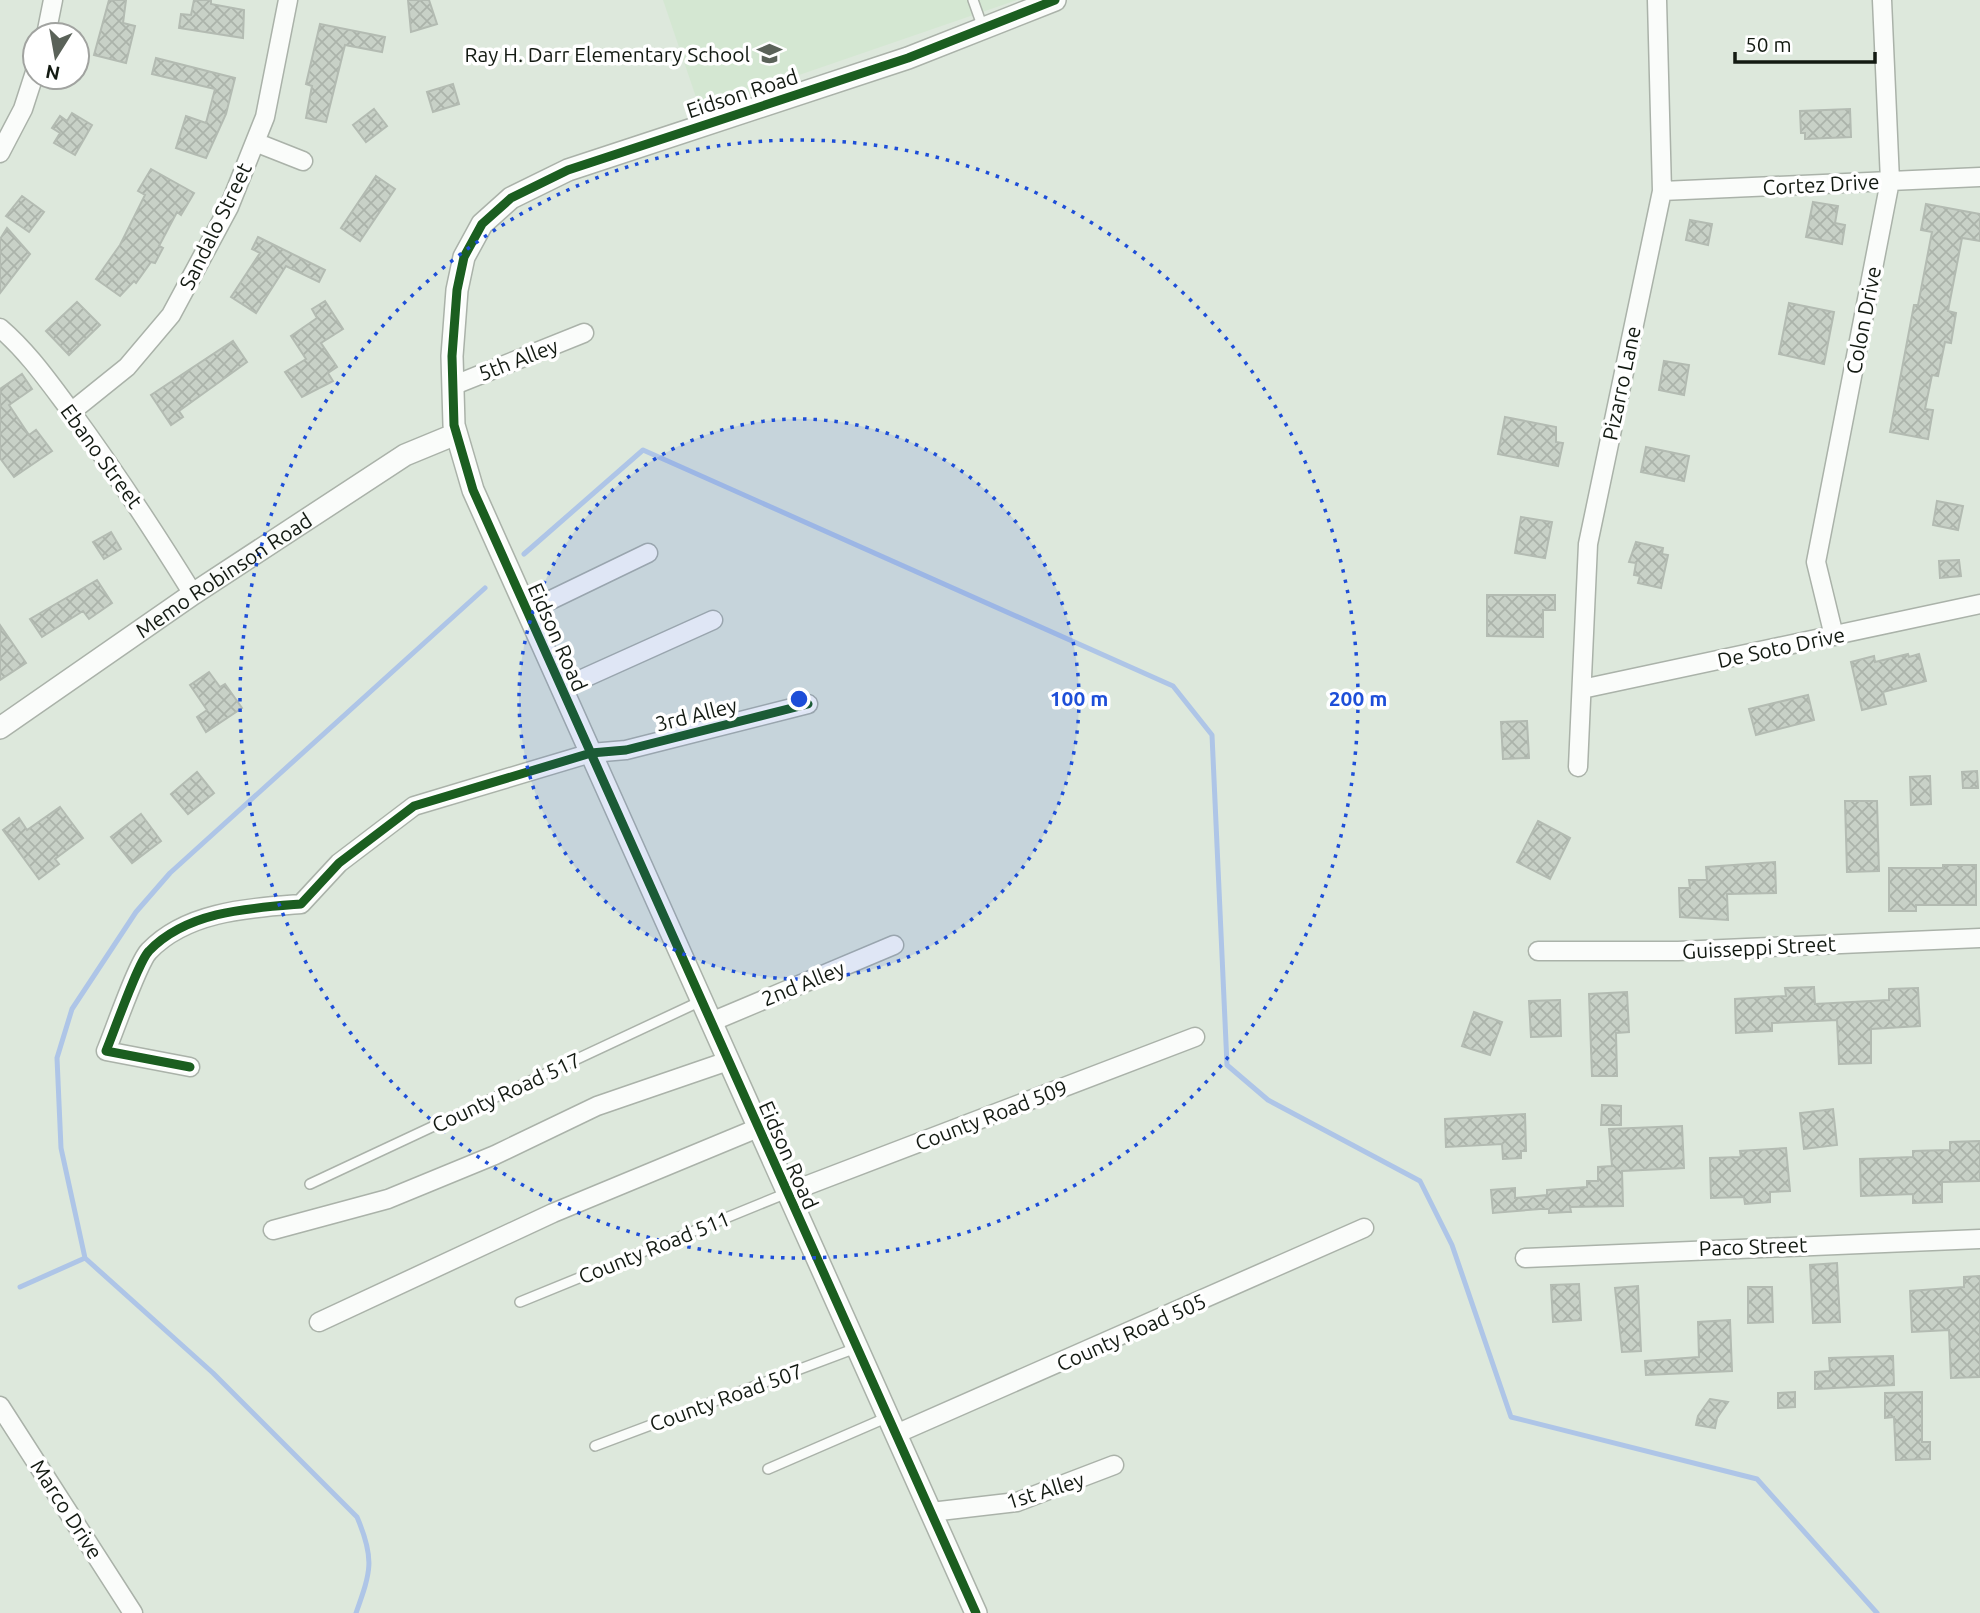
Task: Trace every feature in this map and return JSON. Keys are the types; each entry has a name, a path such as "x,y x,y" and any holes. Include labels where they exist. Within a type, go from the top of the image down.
{"street":[{"path":"49,21 53,0"},
{"name":"Sandalo Street","path":"71,412 127,367 171,315 229,208 265,117 288,0"},
{"name":"Eidson Road","path":"976,1613 473,490 456,434 452,386 457,290 464,257 482,224 511,198 568,170 908,58 1055,0"},
{"name":"Pizarro Lane","path":"1578,767 1588,544 1662,191 1657,0"},
{"name":"Colon Drive","path":"1834,636 1816,562 1891,181 1882,0"},
{"path":"0,153 23,109 29,91"},
{"path":"255,142 303,161"},
{"name":"Cortez Drive","path":"1662,191 1980,177"},
{"name":"Ebano Street","path":"0,328 22,346 71,412 140,508 193,594"},
{"name":"5th Alley","path":"452,386 584,333"},
{"name":"Memo Robinson Road","path":"0,728 193,594 405,455 456,434"},
{"path":"528,611 648,553"},
{"name":"De Soto Drive","path":"1582,688 1980,604"},
{"path":"562,688 713,620"},
{"name":"3rd Alley","path":"190,1067 106,1051 147,952 188,924 245,908 301,904 339,863 414,806 591,753 626,750 808,704"},
{"name":"Guisseppi Street","path":"1538,951 1678,951 1980,938"},
{"name":"2nd Alley","path":"711,1022 894,945"},
{"name":"County Road 509","path":"787,1193 1195,1037"},
{"path":"273,1230 388,1199 495,1155 597,1106 728,1061"},
{"path":"319,1322 552,1213 758,1128"},
{"name":"County Road 505","path":"892,1426 1364,1228"},
{"name":"Paco Street","path":"1525,1258 1980,1239"},
{"name":"Marco Drive","path":"0,1406 134,1613"},
{"name":"1st Alley","path":"931,1512 1017,1502 1114,1465"}],"lane":[{"path":"973,0 983,28"},
{"name":"County Road 517","path":"310,1184 702,1001"},
{"name":"County Road 511","path":"520,1302 787,1193"},
{"name":"County Road 507","path":"595,1446 857,1348"},
{"path":"768,1469 892,1426"}],"shaded area":[{"name":"Ray H. Darr Elementary School","path":"663,0 1017,0 700,109"}],"building":[{"path":"109,0 126,0 123,23 135,26 126,63 94,55"},
{"path":"194,0 211,0 211,4 244,10 243,38 179,28 181,14 191,15"},
{"path":"408,0 429,0 437,24 411,32"},
{"path":"320,24 385,37 382,52 345,45 326,122 306,118 312,86 306,84"},
{"path":"156,58 235,78 226,114 206,158 176,148 186,116 206,123 215,89 152,74"},
{"path":"453,84 459,104 433,112 427,92"},
{"path":"374,109 387,126 366,142 353,125"},
{"path":"1850,109 1851,137 1805,139 1805,133 1801,133 1800,111"},
{"path":"72,113 92,125 75,155 54,143 60,133 52,128 60,116 67,121"},
{"path":"151,169 194,193 181,215 177,212 159,246 163,248 155,263 151,262 136,283 134,281 120,296 96,279 120,245 145,195 138,191"},
{"path":"376,176 395,189 360,241 341,228"},
{"path":"22,196 44,212 29,232 6,216"},
{"path":"1813,202 1838,206 1835,223 1845,225 1842,244 1806,237"},
{"path":"1926,204 1980,214 1980,241 1962,238 1948,311 1956,313 1951,343 1945,342 1938,376 1932,375 1925,409 1933,410 1928,439 1890,432 1914,305 1918,305 1932,232 1921,230"},
{"path":"1690,220 1712,224 1708,245 1686,240"},
{"path":"7,228 30,254 0,293 0,239"},
{"path":"258,237 325,270 319,282 286,266 256,313 231,297 260,253 252,249"},
{"path":"325,301 343,329 321,343 337,367 328,373 333,381 302,397 285,372 306,359 291,336 317,318 312,309"},
{"path":"77,302 100,325 69,355 46,331"},
{"path":"1789,303 1834,312 1824,364 1779,354"},
{"path":"233,341 247,362 179,411 183,417 171,425 151,395"},
{"path":"1664,361 1689,365 1684,395 1659,390"},
{"path":"22,374 32,389 9,405 29,435 36,430 52,451 14,477 0,458 0,389"},
{"path":"1505,417 1556,427 1556,442 1563,443 1558,466 1498,454"},
{"path":"1646,447 1689,456 1684,481 1641,472"},
{"path":"1937,501 1963,506 1958,530 1933,525"},
{"path":"1521,517 1552,522 1545,558 1515,553"},
{"path":"111,532 121,549 104,559 93,542"},
{"path":"1636,542 1663,548 1662,554 1668,555 1661,588 1638,583 1640,576 1634,575 1636,563 1629,562"},
{"path":"1959,560 1961,576 1940,578 1939,561"},
{"path":"97,580 112,603 89,619 83,611 42,637 30,619"},
{"path":"1487,595 1555,595 1555,610 1543,610 1543,637 1487,636"},
{"path":"0,625 26,663 0,680"},
{"path":"1908,654 1909,657 1919,654 1926,681 1883,692 1886,704 1862,710 1851,662 1874,656 1875,662"},
{"path":"209,672 220,687 225,684 242,708 206,732 197,717 207,710 190,685"},
{"path":"1808,695 1814,720 1756,735 1749,709"},
{"path":"1527,721 1529,758 1503,759 1501,722"},
{"path":"1977,771 1978,788 1963,788 1962,772"},
{"path":"197,772 214,793 188,814 171,794"},
{"path":"1930,776 1931,804 1911,805 1910,777"},
{"path":"1845,801 1877,801 1879,871 1847,872"},
{"path":"60,807 83,838 55,859 59,864 39,879 3,830 19,818 27,830"},
{"path":"141,814 161,841 132,863 111,837"},
{"path":"1538,821 1570,838 1550,879 1517,862"},
{"path":"1775,862 1776,893 1727,894 1728,920 1680,917 1679,888 1690,888 1689,880 1707,880 1706,867"},
{"path":"1943,865 1976,865 1976,905 1916,905 1916,911 1889,911 1889,868 1943,868"},
{"path":"1814,987 1815,1004 1889,1000 1889,989 1918,988 1920,1026 1871,1029 1871,1063 1839,1064 1837,1020 1772,1023 1772,1031 1736,1033 1735,999 1786,996 1785,988"},
{"path":"1627,992 1629,1032 1616,1033 1617,1076 1592,1076 1589,994"},
{"path":"1560,1000 1561,1036 1531,1037 1529,1001"},
{"path":"1474,1012 1502,1022 1490,1055 1462,1046"},
{"path":"1602,1105 1621,1106 1621,1125 1601,1125"},
{"path":"1833,1109 1837,1145 1804,1149 1800,1113"},
{"path":"1525,1114 1526,1151 1521,1151 1521,1158 1503,1159 1502,1144 1446,1147 1445,1119"},
{"path":"1682,1126 1684,1168 1622,1171 1623,1206 1570,1207 1571,1212 1549,1213 1549,1209 1540,1209 1493,1213 1491,1190 1515,1188 1515,1198 1547,1195 1547,1190 1587,1187 1587,1181 1598,1181 1598,1167 1612,1166 1609,1129"},
{"path":"1980,1141 1980,1181 1942,1182 1942,1202 1913,1203 1913,1194 1861,1196 1860,1159 1913,1157 1913,1151 1950,1150 1950,1142"},
{"path":"1786,1148 1790,1191 1770,1192 1770,1202 1745,1204 1744,1197 1711,1198 1710,1158 1741,1157 1740,1151"},
{"path":"1837,1263 1840,1322 1813,1323 1810,1265"},
{"path":"1980,1276 1980,1377 1951,1378 1949,1330 1912,1332 1910,1291 1964,1287 1964,1277"},
{"path":"1579,1284 1581,1320 1553,1322 1551,1285"},
{"path":"1638,1286 1641,1351 1622,1352 1615,1288"},
{"path":"1748,1287 1772,1287 1773,1322 1748,1323"},
{"path":"1730,1320 1732,1371 1646,1375 1645,1361 1699,1357 1698,1322"},
{"path":"1893,1356 1894,1385 1815,1389 1815,1372 1830,1371 1829,1358"},
{"path":"1795,1392 1795,1407 1778,1408 1778,1393"},
{"path":"1922,1392 1922,1442 1930,1442 1930,1459 1896,1460 1894,1417 1885,1418 1885,1393"},
{"path":"1710,1399 1728,1402 1717,1418 1715,1428 1696,1425 1698,1416"}],"waterway":[{"path":"524,554 643,450 1173,686 1212,735 1227,1065 1268,1100 1420,1181 1452,1245 1511,1417 1757,1479 1877,1613"},
{"path":"356,1613 369,1565 367,1544 357,1517 213,1373 85,1258 61,1148 57,1058 72,1009 136,912 170,873 485,588"},
{"path":"20,1287 85,1258"}],"cycle path":[{"path":"976,1613 473,490 454,425 452,356 457,290 464,257 482,224 511,198 568,170 908,58 1055,0"},
{"path":"190,1067 106,1051 144,958 164,938 182,927 220,914 301,904 339,863 414,806 591,753 626,750 808,704"}],"place":[{"name":"Ray H. Darr Elementary School","path":"770,54"}]}
